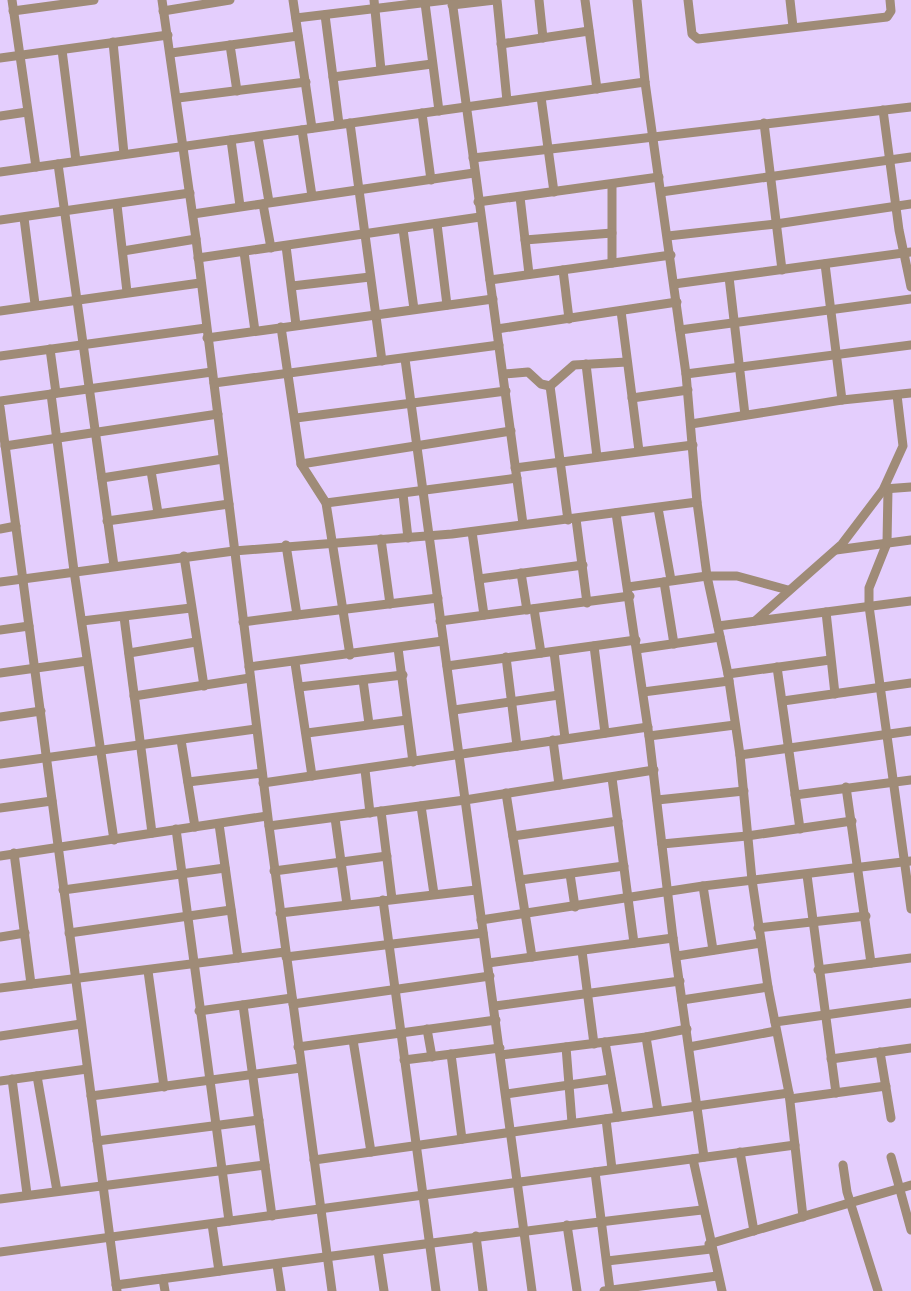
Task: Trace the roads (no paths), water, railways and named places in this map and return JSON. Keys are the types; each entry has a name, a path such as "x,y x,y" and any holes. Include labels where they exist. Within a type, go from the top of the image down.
{"street":[{"path":"12,0 18,56 36,167"},
{"path":"13,11 94,0"},
{"path":"162,0 178,98 274,871 332,1291"},
{"path":"164,11 230,0"},
{"path":"293,0 306,82 312,196"},
{"path":"296,18 325,15 374,4 496,0 507,101"},
{"path":"539,0 543,38"},
{"path":"585,0 597,88"},
{"path":"640,0 645,82 671,255 688,390 697,502 707,576 728,678 740,755 758,928 790,1096 803,1217"},
{"path":"688,0 692,34 698,39 887,17 891,11 890,0"},
{"path":"790,0 793,27"},
{"path":"450,2 504,374 523,524"},
{"path":"424,3 439,111"},
{"path":"374,4 381,70"},
{"path":"325,15 339,124"},
{"path":"501,44 589,31"},
{"path":"0,58 168,34"},
{"path":"171,53 298,36"},
{"path":"112,42 124,154"},
{"path":"230,45 237,91"},
{"path":"62,50 76,161"},
{"path":"333,77 432,64"},
{"path":"178,98 306,82"},
{"path":"0,172 645,82"},
{"path":"541,97 554,192"},
{"path":"473,158 547,147 911,107"},
{"path":"882,110 911,287"},
{"path":"0,117 27,112"},
{"path":"422,113 431,180"},
{"path":"350,123 382,362"},
{"path":"764,123 782,270"},
{"path":"258,137 271,248"},
{"path":"231,140 240,207"},
{"path":"661,192 911,158"},
{"path":"58,164 114,566"},
{"path":"193,214 474,174"},
{"path":"478,202 659,177"},
{"path":"612,184 612,263"},
{"path":"0,220 190,193"},
{"path":"520,197 530,274"},
{"path":"668,236 776,224 911,204"},
{"path":"117,205 127,292"},
{"path":"198,258 480,217"},
{"path":"24,218 35,304"},
{"path":"436,224 447,305"},
{"path":"403,229 414,309"},
{"path":"525,240 612,233"},
{"path":"123,251 196,239"},
{"path":"286,246 296,326"},
{"path":"244,252 255,331"},
{"path":"674,284 907,253"},
{"path":"490,280 671,255"},
{"path":"825,264 842,400"},
{"path":"562,270 569,319"},
{"path":"292,286 370,277"},
{"path":"729,277 746,415"},
{"path":"0,311 77,298 200,283"},
{"path":"680,330 911,298"},
{"path":"0,356 83,344 255,331 493,299"},
{"path":"497,329 677,302"},
{"path":"621,311 639,451"},
{"path":"281,327 301,464 326,502 350,655"},
{"path":"214,383 499,345"},
{"path":"686,374 911,345"},
{"path":"50,349 57,439 74,572 114,840"},
{"path":"405,359 454,710 476,890 495,1006 532,1291"},
{"path":"504,374 528,372 541,384 550,386 556,383 572,366 627,362"},
{"path":"586,364 597,457"},
{"path":"0,401 212,372"},
{"path":"550,386 561,461 583,565 587,603"},
{"path":"632,398 688,390"},
{"path":"296,418 506,391"},
{"path":"691,424 842,400 911,393"},
{"path":"755,621 836,550 886,489 907,445 897,394"},
{"path":"0,406 5,446 5,479 16,526 116,1288 163,1279 476,1236 702,1210"},
{"path":"5,446 218,414"},
{"path":"301,464 417,448 511,431"},
{"path":"515,468 693,445"},
{"path":"102,478 224,459"},
{"path":"151,471 158,513"},
{"path":"326,502 517,478"},
{"path":"886,489 911,487"},
{"path":"886,489 887,543 869,588 869,606 908,862 911,909"},
{"path":"403,494 408,538"},
{"path":"0,582 234,550 472,532 697,502"},
{"path":"107,520 229,504"},
{"path":"658,508 674,644"},
{"path":"616,513 649,732 673,938 704,1157"},
{"path":"0,529 16,526"},
{"path":"472,532 484,615"},
{"path":"381,539 390,604"},
{"path":"836,550 911,540"},
{"path":"286,545 297,615"},
{"path":"184,556 204,686"},
{"path":"479,579 583,565"},
{"path":"521,573 541,653"},
{"path":"440,621 587,603 667,581 707,576 742,576 788,590"},
{"path":"243,622 438,598"},
{"path":"718,626 911,601"},
{"path":"82,621 191,608"},
{"path":"826,612 835,694"},
{"path":"124,616 152,832"},
{"path":"0,630 29,626"},
{"path":"447,666 594,646 674,644 720,637"},
{"path":"249,667 295,663 443,640"},
{"path":"129,653 196,642"},
{"path":"594,646 606,733"},
{"path":"398,648 413,762"},
{"path":"554,652 565,738"},
{"path":"507,657 517,746"},
{"path":"643,692 728,678 777,667 830,660"},
{"path":"0,673 87,661"},
{"path":"295,663 312,776"},
{"path":"777,667 800,829"},
{"path":"299,687 403,675"},
{"path":"134,696 250,678"},
{"path":"363,680 369,724"},
{"path":"783,701 911,683"},
{"path":"454,710 559,695"},
{"path":"0,717 40,711"},
{"path":"307,733 407,720"},
{"path":"188,782 312,776 606,733 735,725"},
{"path":"0,764 256,729"},
{"path":"740,755 790,750 911,731"},
{"path":"181,740 195,827"},
{"path":"553,740 559,785"},
{"path":"365,770 370,813"},
{"path":"0,856 176,829 219,824 335,818 465,801 654,770"},
{"path":"612,778 634,942"},
{"path":"795,795 911,780"},
{"path":"846,788 871,963"},
{"path":"657,800 744,791"},
{"path":"506,793 532,957"},
{"path":"0,808 52,801"},
{"path":"421,806 434,894"},
{"path":"381,811 387,856 388,945 436,1291"},
{"path":"335,818 347,905"},
{"path":"513,836 618,821"},
{"path":"662,844 747,836 852,821"},
{"path":"219,824 238,958"},
{"path":"176,829 228,1221"},
{"path":"14,853 31,984"},
{"path":"274,871 387,856"},
{"path":"481,920 526,915 703,886 908,862"},
{"path":"520,880 624,866"},
{"path":"63,890 225,868"},
{"path":"570,874 576,907"},
{"path":"807,875 823,1015 836,1093"},
{"path":"703,886 713,950"},
{"path":"280,914 476,890"},
{"path":"69,933 231,910"},
{"path":"758,928 866,916"},
{"path":"0,937 25,933"},
{"path":"0,988 238,958 388,945 483,933"},
{"path":"488,963 673,938"},
{"path":"677,956 761,943"},
{"path":"582,951 594,1044"},
{"path":"818,970 911,958"},
{"path":"148,971 164,1087"},
{"path":"199,1011 395,990 490,976"},
{"path":"495,1006 680,981"},
{"path":"682,1000 768,987"},
{"path":"689,1047 823,1015 911,1003"},
{"path":"243,1005 272,1216"},
{"path":"298,1047 496,1020"},
{"path":"0,1036 81,1024"},
{"path":"427,1029 432,1057"},
{"path":"404,1060 451,1054 594,1044 687,1029"},
{"path":"646,1037 658,1111"},
{"path":"353,1040 371,1152"},
{"path":"605,1042 618,1117"},
{"path":"566,1047 572,1123"},
{"path":"831,1059 911,1048"},
{"path":"880,1052 891,1118"},
{"path":"451,1054 462,1139"},
{"path":"91,1096 301,1068"},
{"path":"0,1081 87,1069"},
{"path":"37,1076 57,1191"},
{"path":"12,1079 27,1194"},
{"path":"506,1094 611,1079"},
{"path":"314,1160 658,1111 886,1086"},
{"path":"606,1119 612,1169"},
{"path":"97,1141 259,1120"},
{"path":"0,1252 795,1145"},
{"path":"741,1152 753,1231"},
{"path":"891,1157 911,1230"},
{"path":"693,1159 702,1210 722,1291"},
{"path":"843,1165 850,1203 878,1291"},
{"path":"0,1199 265,1166"},
{"path":"595,1172 607,1261 607,1291 669,1287 717,1276"},
{"path":"607,1261 710,1246 753,1231 911,1185"},
{"path":"212,1224 219,1271"},
{"path":"567,1225 577,1291"},
{"path":"476,1236 483,1291"},
{"path":"378,1251 384,1291"},
{"path":"277,1265 281,1291"},
{"path":"163,1279 165,1291"}]}
